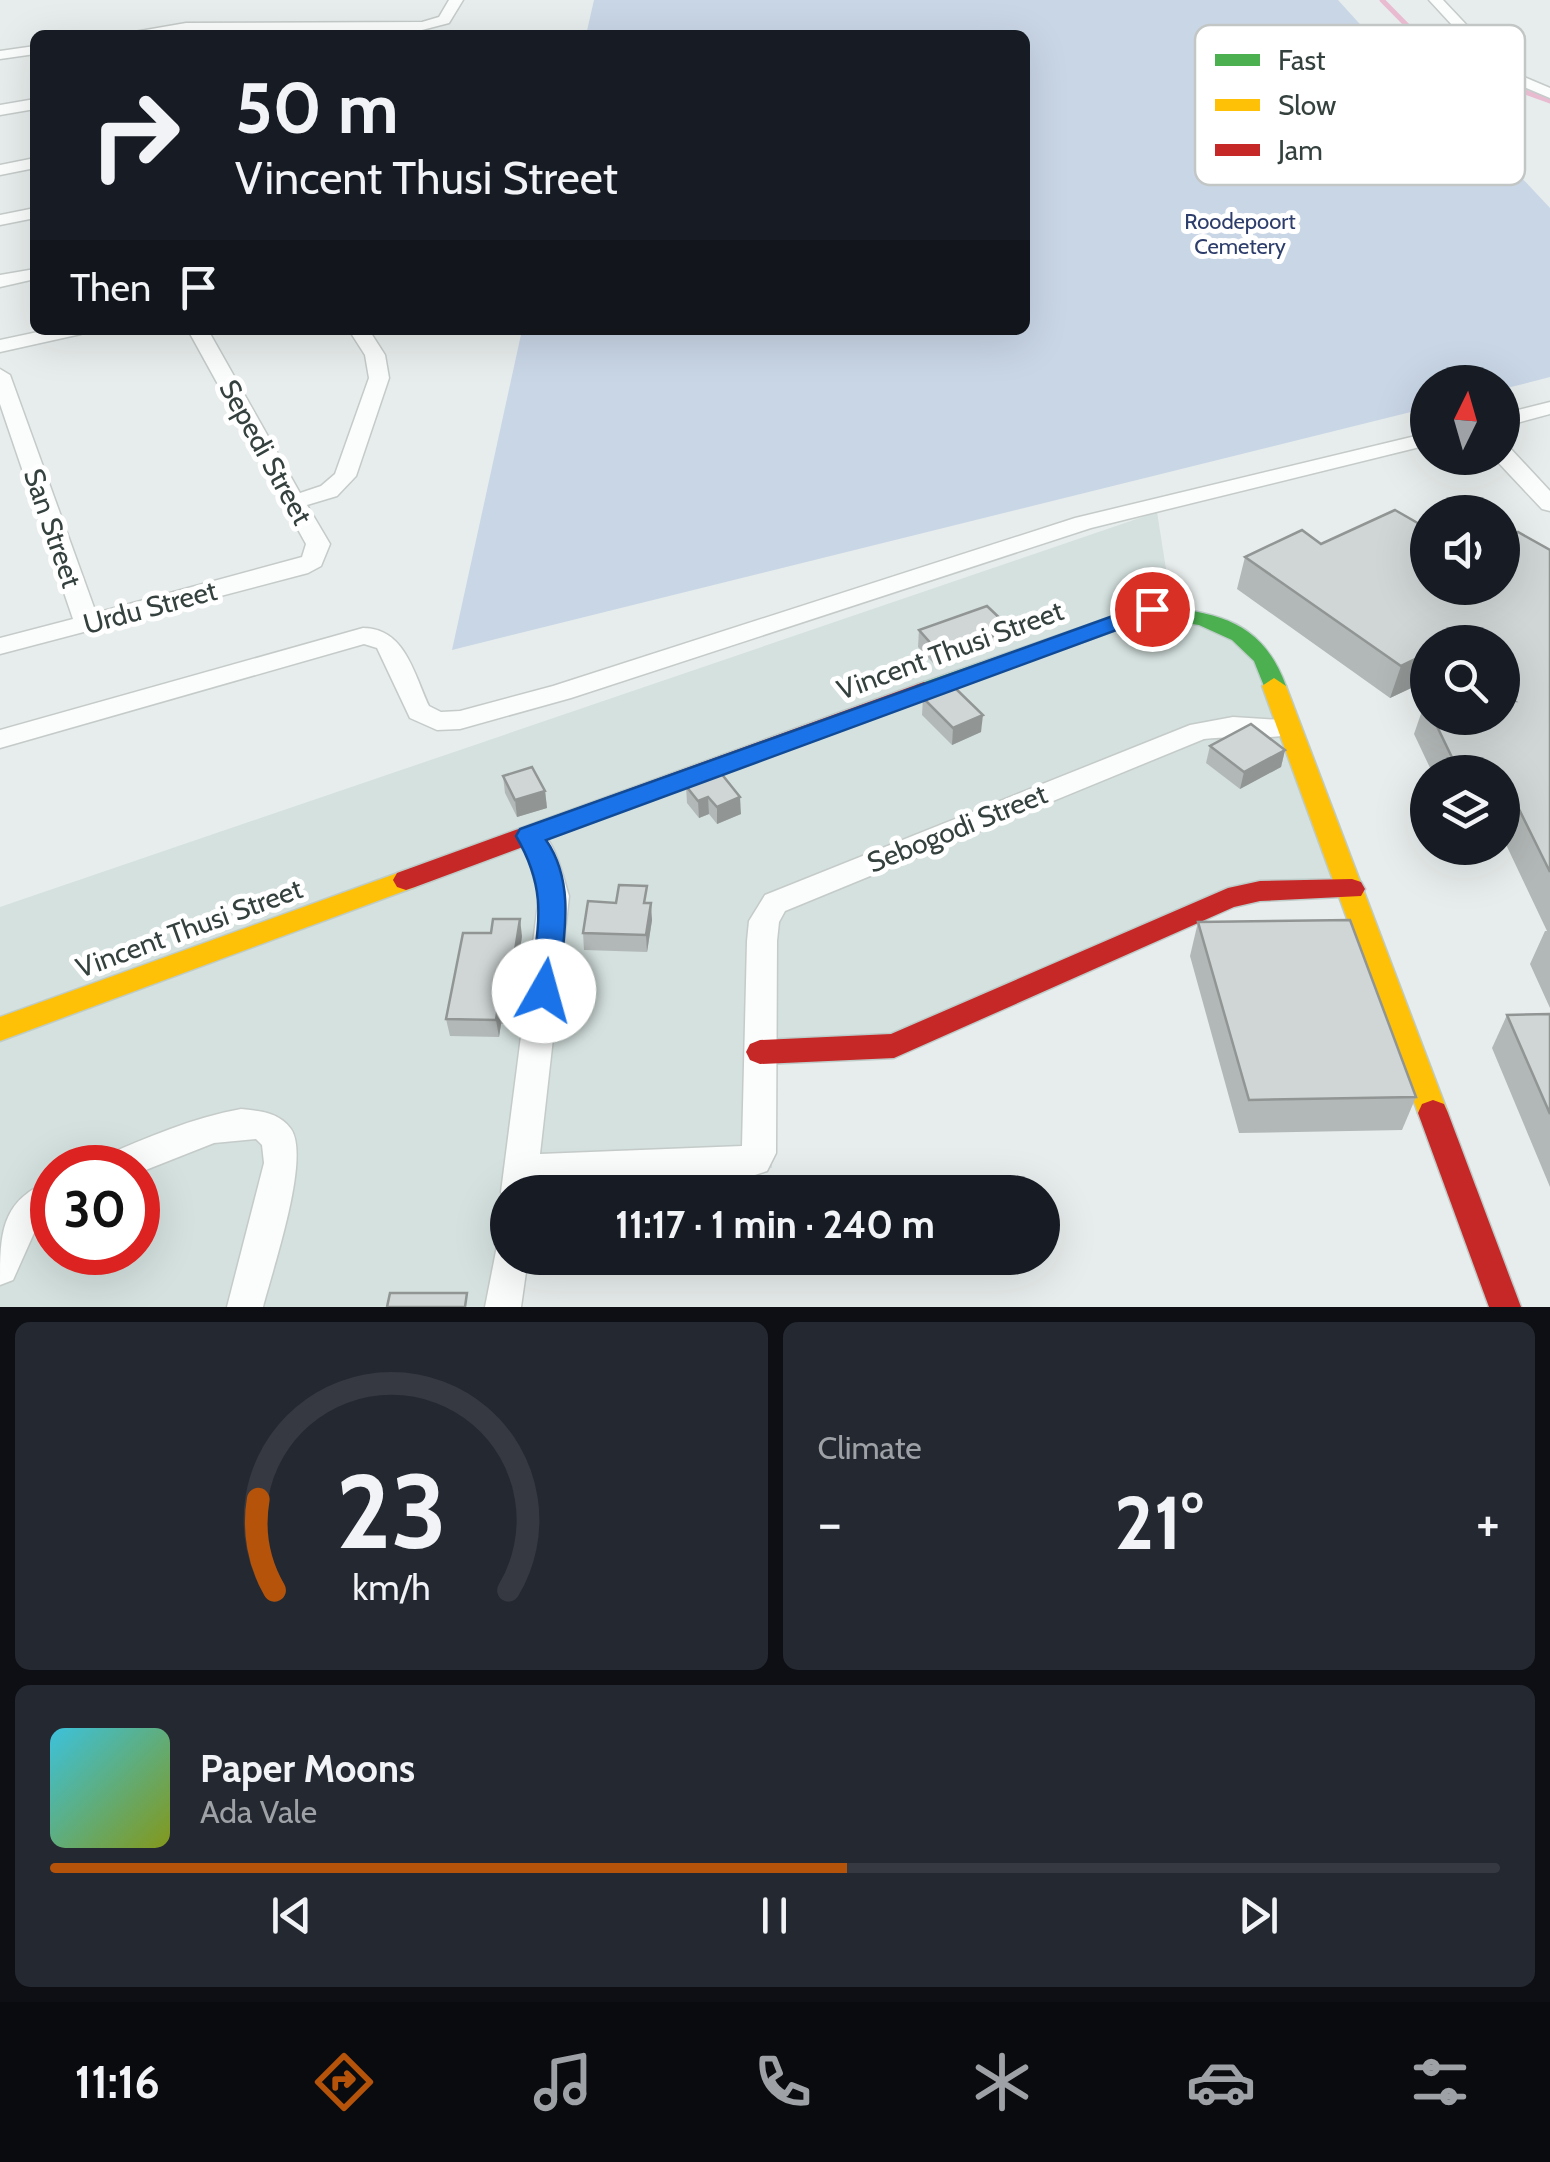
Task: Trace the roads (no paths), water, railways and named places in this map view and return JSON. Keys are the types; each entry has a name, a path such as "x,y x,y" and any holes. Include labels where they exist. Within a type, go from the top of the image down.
{"street":[{"path":"358,30 422,26 444,20 456,0"},
{"path":"1436,0 1459,25"},
{"path":"342,30 351,10"},
{"path":"160,30 215,30"},
{"path":"0,55 30,51"},
{"path":"1525,82 1550,93"},
{"path":"0,110 30,105"},
{"path":"0,170 30,164"},
{"path":"0,220 30,214"},
{"path":"0,281 30,275"},
{"path":"0,346 51,335"},
{"name":"Sepedi Street","path":"201,335 318,544 314,561 300,568"},
{"path":"294,502 328,491 346,476 379,378 375,354 362,335"},
{"name":"San Street","path":"0,375 86,623"},
{"path":"1520,416 1550,408"},
{"path":"0,739 363,636 374,636 387,643 418,712 437,722 460,720 562,692 1083,523 1410,443"},
{"path":"1520,472 1550,504"},
{"name":"Urdu Street","path":"0,646 300,568"},
{"name":"Vincent Thusi Street","path":"0,1029 1152,609 1201,619 1256,646 1268,667 1504,1307"},
{"name":"Sebogodi Street","path":"595,1175 745,1163 759,1153 764,921 785,897 1199,732 1232,726 1288,727"},
{"path":"521,1175 554,896 542,855 529,836"},
{"path":"760,1052 894,1046 1228,898 1260,891 1352,889"},
{"path":"160,1150 226,1123 251,1123 276,1136 282,1148 281,1163 245,1307"},
{"path":"0,1268 30,1211"},
{"path":"503,1307 508,1275"}],"waterway":[{"path":"1382,0 1407,25"},
{"path":"1525,92 1550,101"}],"park label":[{"name":"Roodepoort Cemetery","path":"1240,234"}]}
